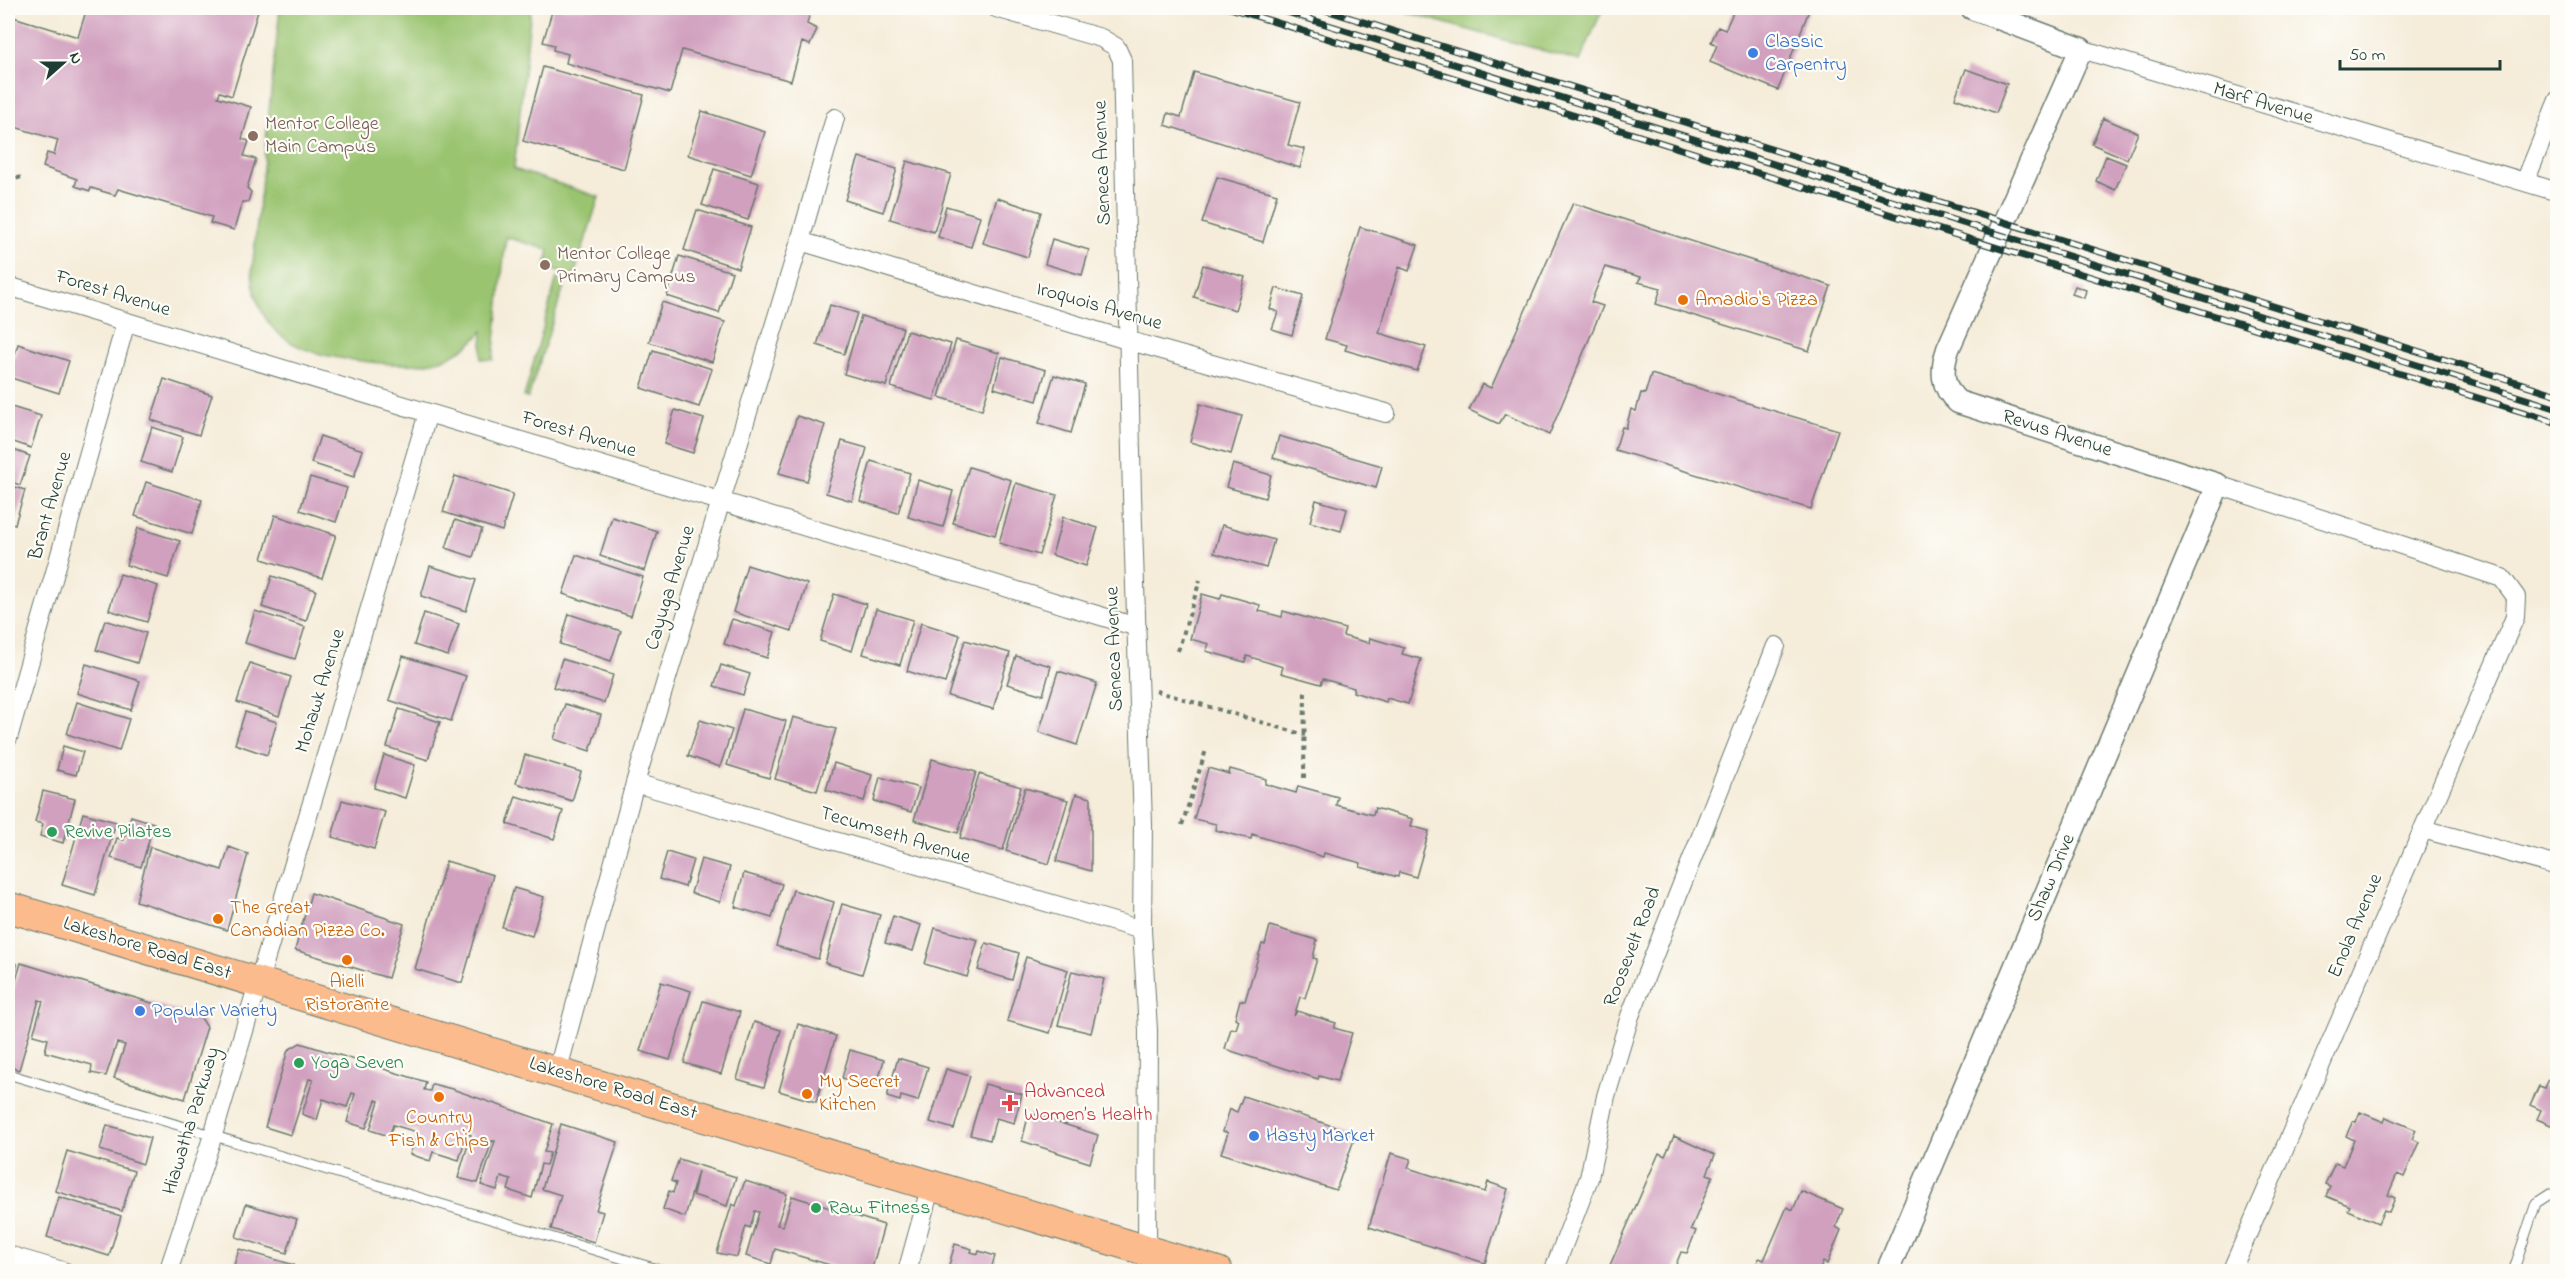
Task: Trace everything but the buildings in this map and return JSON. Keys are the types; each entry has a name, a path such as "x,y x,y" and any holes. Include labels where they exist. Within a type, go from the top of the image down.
{"main road":[{"name":"Lakeshore Road East","path":"8,907 1218,1272"}],"street":[{"name":"Seneca Avenue","path":"996,8 1101,38 1116,47 1122,60 1130,341 1131,495 1143,824 1142,930 1148,1030 1147,1250"},
{"name":"Marf Avenue","path":"1972,8 2081,49 2558,192"},
{"name":"Revus Avenue","path":"2081,49 1948,349 1942,367 1943,380 1950,395 1958,402 2502,578 2516,597"},
{"path":"2525,182 2558,100"},
{"name":"Cayuga Avenue","path":"557,1072 635,783 722,502 835,118"},
{"name":"Iroquois Avenue","path":"800,241 1130,341 1386,413"},
{"name":"Forest Avenue","path":"8,286 1137,627"},
{"name":"Brant Avenue","path":"8,738 13,695 126,322"},
{"name":"Mohawk Avenue","path":"257,982 428,413"},
{"name":"Shaw Drive","path":"1887,1272 2218,485"},
{"name":"Enola Avenue","path":"2231,1272 2515,617 2516,597"},
{"name":"Roosevelt Road","path":"1553,1272 1589,1178 1606,1096 1630,1016 1776,646"},
{"name":"Tecumseth Avenue","path":"635,783 1142,930"},
{"path":"2423,829 2558,866"},
{"name":"Hiawatha Parkway","path":"168,1272 213,1135 257,982"},
{"path":"907,1272 931,1185"},
{"path":"8,1256 66,1272"}],"lane":[{"path":"8,1074 667,1272"},
{"path":"2513,1272 2536,1203 2550,1194 2558,1194"}],"path":[{"path":"8,181 25,176"},
{"path":"1178,651 1200,580"},
{"path":"1139,686 1305,735"},
{"path":"1304,778 1305,688"},
{"path":"1182,825 1206,750"}],"green space":[{"path":"280,8 531,8 514,169 599,197 574,276 545,267 549,250 506,237 493,360 481,359 483,331 458,352 431,362 386,364 326,356 290,342 275,330 264,315 256,296 252,271"},
{"path":"1391,8 1603,8 1580,61"},
{"path":"557,277 566,280 528,398 524,397"}],"railway":[{"path":"1230,8 2558,423"},
{"path":"1274,8 2558,409"},
{"path":"1319,8 2558,395"}],"place":[{"name":"Classic Carpentry","path":"1753,53"},
{"name":"Mentor College Main Campus","path":"253,136"},
{"name":"Mentor College Primary Campus","path":"545,265"},
{"name":"Amadio's Pizza","path":"1683,300"},
{"name":"Revive Pilates","path":"52,832"},
{"name":"The Great Canadian Pizza Co.","path":"218,919"},
{"name":"Aielli Ristorante","path":"347,960"},
{"name":"Popular Variety","path":"140,1011"},
{"name":"Yoga Seven","path":"299,1063"},
{"name":"My Secret Kitchen","path":"807,1094"},
{"name":"Country Fish & Chips","path":"439,1097"},
{"name":"Advanced Women’s Health","path":"1010,1103"},
{"name":"Hasty Market","path":"1254,1136"},
{"name":"Raw Fitness","path":"816,1208"}]}
